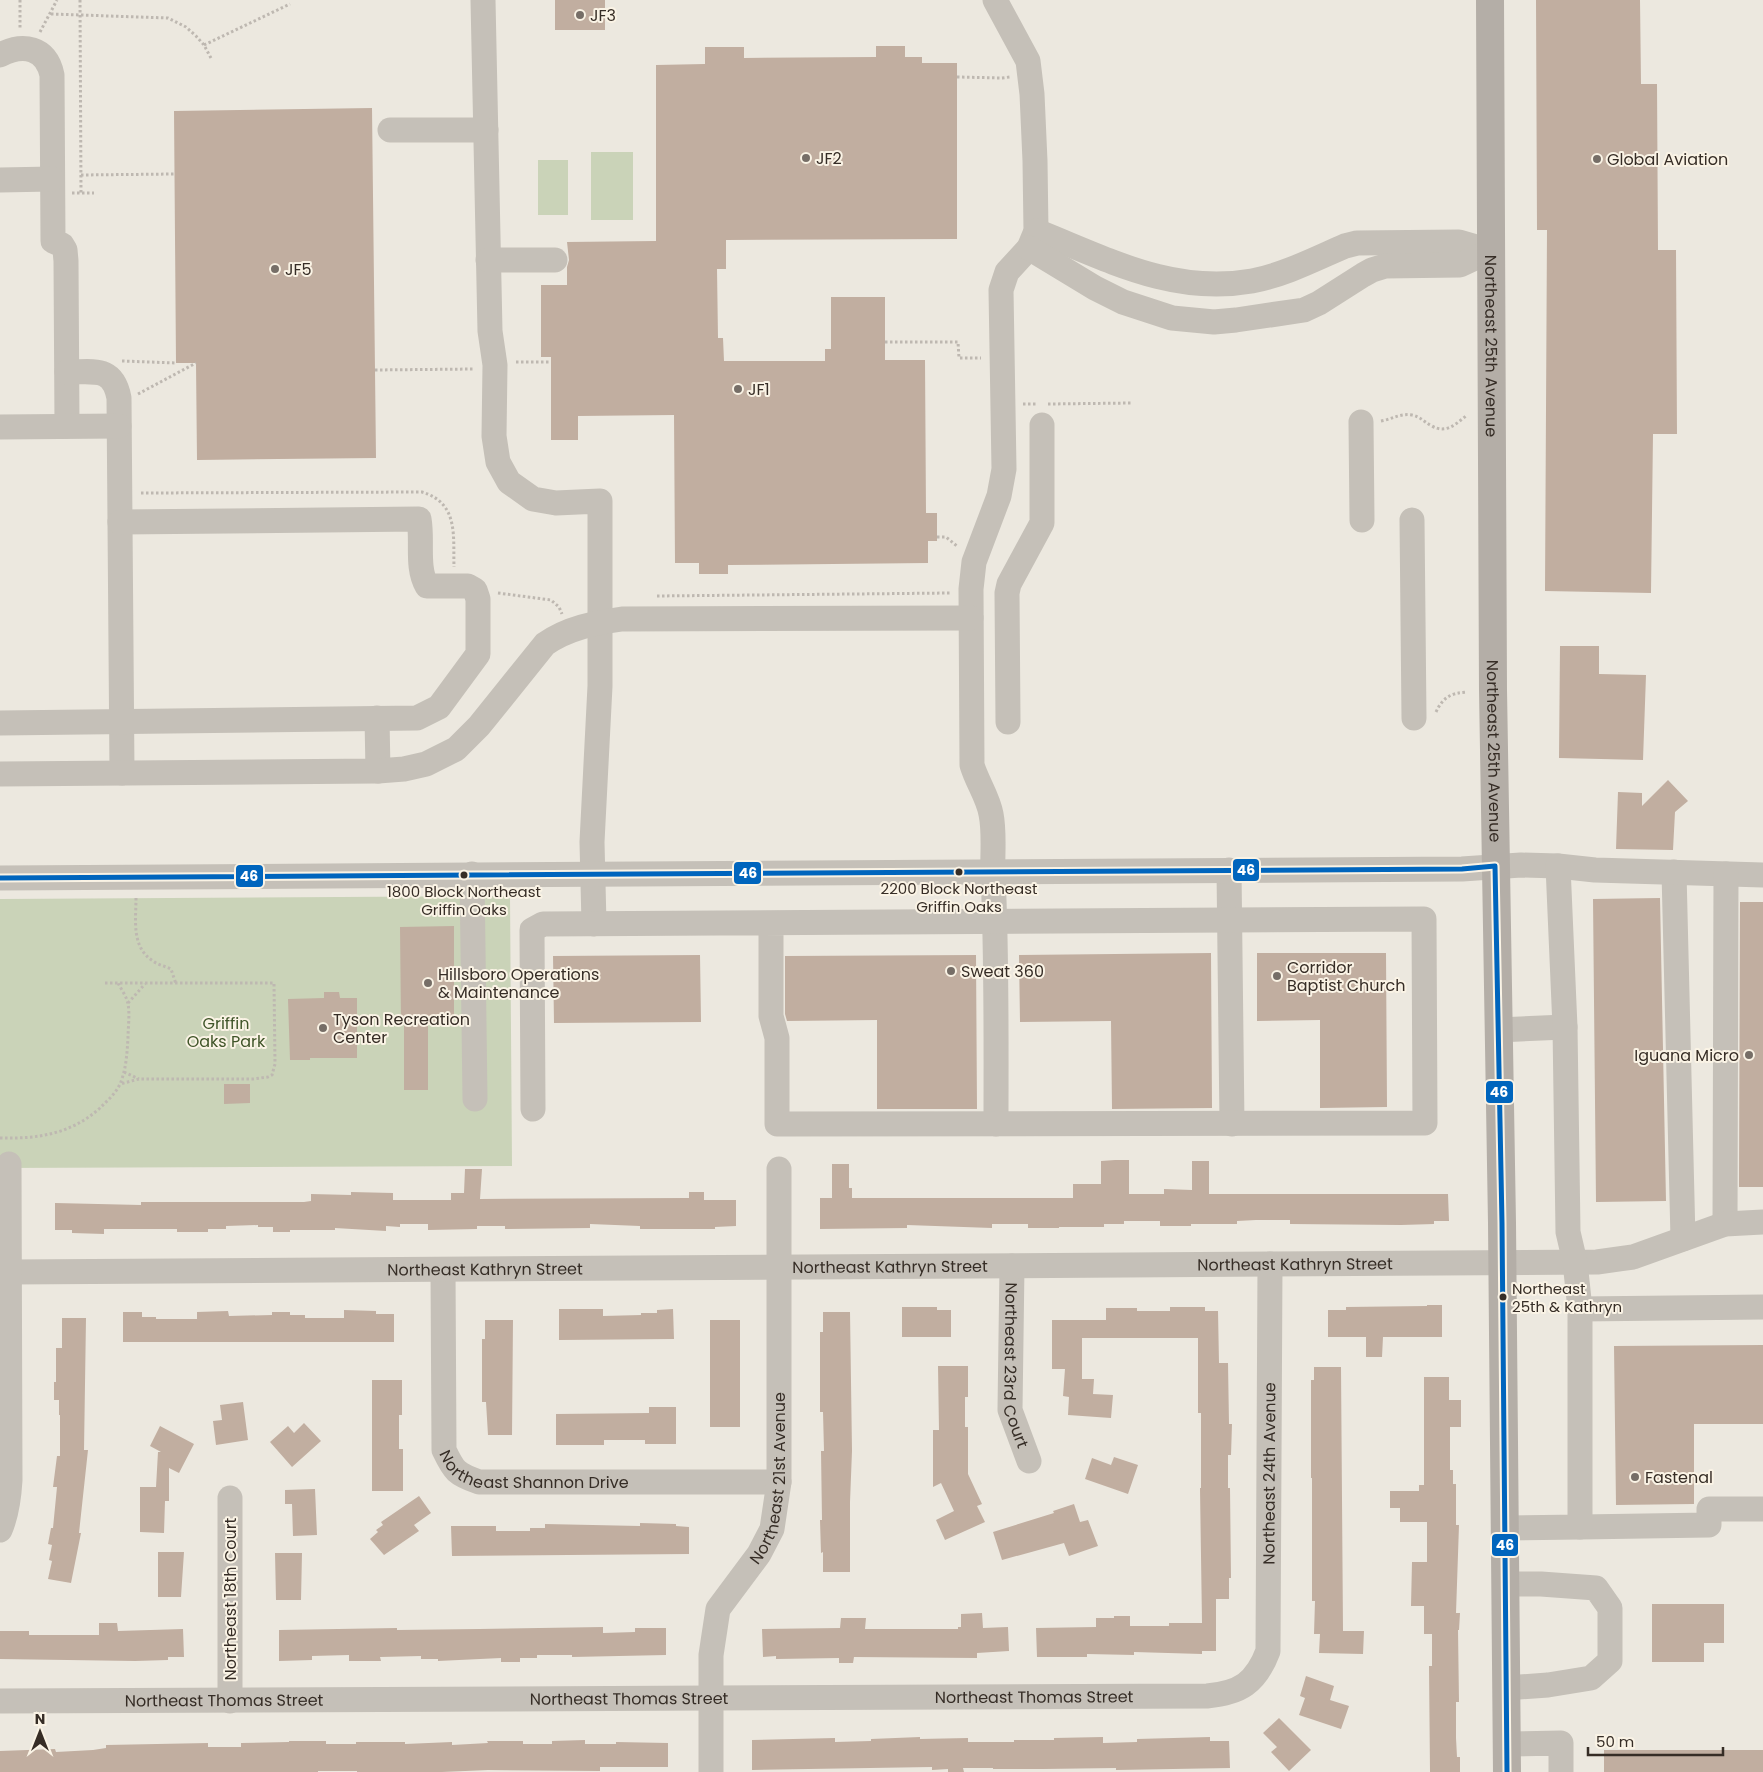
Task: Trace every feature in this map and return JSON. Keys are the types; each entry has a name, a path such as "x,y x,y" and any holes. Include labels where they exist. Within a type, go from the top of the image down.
{"main road":[{"name":"Northeast 25th Avenue","path":"1490,0 1493,690 1503,1264 1507,1772"}],"street":[{"path":"483,0 490,331 495,365 494,436 498,462 509,482 533,499 556,503 600,501 600,686 592,842 594,924"},
{"path":"995,0 1028,61 1035,151 1032,240 1007,272 1002,290 1003,475 999,496 974,562 971,575 972,764 986,797 993,824 996,1124"},
{"path":"0,55 9,50 20,48 32,50 44,56 50,65 52,75 58,186 53,241 62,245 65,256 67,426"},
{"path":"390,130 486,130"},
{"path":"0,180 58,186"},
{"path":"1032,240 1156,277 1201,283 1252,281 1275,275 1345,246 1357,243 1459,242 1490,251"},
{"path":"1032,240 1095,288 1123,302 1172,318 1214,322 1304,310 1319,303 1363,275 1385,266 1460,265 1490,251"},
{"path":"488,260 556,260"},
{"path":"67,372 102,373 112,377 117,387 122,773"},
{"path":"1361,422 1362,520"},
{"path":"1008,722 1006,593 1042,523 1042,425"},
{"path":"0,427 119,426"},
{"path":"0,723 417,718 439,707 478,654 478,599 475,590 468,586 424,577 419,519 120,522"},
{"path":"1412,520 1414,718"},
{"path":"0,774 378,771 404,769 439,759 456,749 479,726 545,644 565,632 600,622 636,618 971,618"},
{"path":"377,718 378,771"},
{"path":"0,878 1462,869 1520,865 1558,866 1595,870 1763,875"},
{"path":"1558,866 1565,1027 1568,1232 1575,1262 1580,1308 1580,1527"},
{"path":"1229,870 1232,1124"},
{"path":"1674,872 1684,1238"},
{"path":"472,874 475,1100"},
{"path":"1725,1224 1726,874"},
{"path":"533,1109 532,930 543,924 1424,919 1425,1123 777,1124 777,1038 771,1016 771,923"},
{"path":"1498,1030 1565,1027"},
{"path":"0,1530 9,1498 5,1480 10,1272 8,1164"},
{"name":"Northeast 21st Avenue","path":"711,1772 711,1656 718,1609 759,1554 772,1529 779,1482 779,1169"},
{"name":"Northeast Kathryn Street","path":"10,1272 1597,1262 1633,1257 1725,1224 1763,1222"},
{"name":"Northeast 24th Avenue","path":"1254,1678 1264,1662 1268,1651 1269,1638 1270,1264"},
{"name":"Northeast 23rd Court","path":"1012,1266 1010,1410 1029,1460"},
{"name":"Northeast Shannon Drive","path":"443,1270 444,1450 454,1469 465,1477 479,1482 779,1482"},
{"path":"1580,1308 1763,1307"},
{"name":"Northeast 18th Court","path":"230,1498 230,1700"},
{"path":"1505,1528 1710,1525 1709,1509 1763,1509"},
{"path":"1505,1584 1541,1584 1596,1588 1610,1608 1610,1661 1591,1678 1548,1685 1506,1688"},
{"name":"Northeast Thomas Street","path":"0,1701 1207,1696 1226,1694 1242,1687 1254,1678"},
{"path":"1507,1744 1561,1744 1562,1772"}],"path":[{"path":"20,0 20,34"},
{"path":"38,37 57,0"},
{"path":"80,0 80,193"},
{"path":"204,44 290,4"},
{"path":"51,14 168,18 186,27 204,44 212,60"},
{"path":"956,77 1002,78 1016,76"},
{"path":"80,175 174,174"},
{"path":"58,186 80,193 94,193"},
{"path":"885,342 958,342 959,358 981,358"},
{"path":"119,360 176,363"},
{"path":"514,362 551,362"},
{"path":"118,398 132,398 196,363"},
{"path":"375,370 478,369"},
{"path":"1003,404 1132,403"},
{"path":"1361,422 1377,421 1410,414 1424,419 1432,426 1443,429 1453,427 1466,416"},
{"path":"937,537 946,537 957,546"},
{"path":"649,596 954,593"},
{"path":"1414,718 1429,718 1435,714 1445,697 1467,692"},
{"path":"136,895 136,932 138,942 148,958 171,969 176,984"},
{"path":"105,983 274,983 274,1070 268,1077 253,1079 139,1079 120,1084"},
{"path":"0,1138 42,1136 59,1133 71,1128 95,1112 120,1084 127,1054 128,1003 118,983"},
{"path":"128,1003 145,984"},
{"path":"124,1072 139,1079"}],"green space":[{"path":"591,152 633,152 633,220 591,220"},
{"path":"538,160 568,160 568,215 538,215"},
{"name":"Griffin Oaks Park","path":"510,896 512,1166 0,1168 0,899"}],"building":[{"name":"JF3","path":"555,0 605,0 605,30 555,30"},
{"path":"1536,0 1640,0 1641,84 1657,84 1658,250 1676,250 1677,434 1653,434 1651,593 1545,591 1547,230 1537,230"},
{"name":"JF1","path":"876,46 905,46 905,57 922,57 922,63 957,63 957,239 726,240 726,269 717,269 718,338 723,338 724,361 825,361 825,349 831,349 831,297 885,297 885,360 925,360 926,513 937,513 937,541 928,541 928,563 728,565 728,574 699,574 699,563 675,563 674,415 578,416 578,440 551,440 551,357 541,357 541,285 567,285 569,260 567,242 656,241 656,65 705,64 705,47 744,47 744,58 876,57"},
{"name":"JF5","path":"372,108 376,458 197,460 196,363 176,363 174,111"},
{"path":"1560,646 1599,646 1599,674 1646,675 1643,760 1559,758"},
{"path":"1668,780 1688,801 1675,812 1673,850 1616,849 1618,792 1642,793 1642,806"},
{"path":"1660,898 1666,1201 1596,1202 1593,899"},
{"path":"1740,902 1763,902 1763,1187 1739,1187"},
{"name":"Hillsboro Operations & Maintenance","path":"454,926 454,1023 428,1023 428,1090 404,1090 404,1024 401,1024 400,927"},
{"path":"1211,953 1212,1108 1112,1109 1111,1021 1020,1022 1019,955"},
{"path":"1257,953 1386,953 1387,1107 1320,1108 1320,1020 1257,1021"},
{"path":"700,955 701,1022 554,1023 553,956"},
{"path":"976,955 977,1109 877,1109 877,1020 787,1021 785,1014 785,956"},
{"name":"Tyson Recreation Center","path":"324,992 339,992 340,998 357,998 357,1058 290,1060 288,999 324,998"},
{"path":"224,1084 250,1084 250,1103 224,1104"},
{"path":"1129,1160 1129,1194 1164,1194 1164,1189 1192,1190 1192,1161 1209,1161 1209,1194 1448,1194 1449,1221 1434,1221 1434,1224 1401,1225 1290,1224 1290,1220 1256,1220 1237,1221 1237,1224 1160,1226 1160,1221 1124,1221 1124,1224 1104,1224 1104,1227 1028,1228 1028,1224 992,1224 992,1228 907,1225 907,1228 820,1229 820,1198 832,1198 832,1164 849,1164 849,1188 852,1188 852,1198 1073,1198 1073,1184 1101,1184 1101,1161"},
{"path":"465,1169 482,1169 480,1199 689,1198 689,1192 704,1192 704,1200 736,1200 736,1226 715,1227 715,1229 640,1229 640,1226 590,1224 590,1228 505,1229 505,1226 477,1226 477,1229 428,1230 428,1224 400,1224 400,1227 386,1226 386,1231 335,1228 335,1230 273,1232 273,1227 258,1227 258,1225 226,1226 226,1229 208,1229 208,1232 177,1232 177,1229 104,1229 104,1234 72,1233 72,1230 55,1230 55,1203 141,1205 141,1202 304,1202 311,1201 311,1194 351,1195 351,1192 393,1193 393,1200 451,1200 451,1193 464,1193"},
{"path":"1442,1305 1442,1337 1383,1337 1382,1357 1366,1357 1366,1337 1328,1337 1328,1310 1346,1310 1346,1307"},
{"path":"902,1307 937,1307 937,1310 951,1310 951,1337 902,1337"},
{"path":"1170,1307 1205,1307 1205,1311 1218,1311 1219,1363 1228,1363 1229,1424 1232,1424 1231,1455 1228,1455 1231,1578 1229,1578 1229,1599 1216,1599 1216,1651 1202,1651 1202,1654 1134,1652 1134,1655 1087,1654 1087,1657 1037,1657 1036,1628 1096,1627 1096,1618 1114,1618 1114,1616 1130,1616 1130,1626 1169,1626 1169,1623 1202,1623 1201,1413 1198,1413 1198,1338 1082,1338 1082,1379 1094,1379 1093,1394 1113,1395 1111,1418 1068,1415 1069,1397 1063,1396 1065,1369 1052,1369 1052,1320 1106,1320 1106,1308 1137,1308 1137,1311 1170,1311"},
{"path":"559,1309 603,1309 603,1316 641,1315 641,1313 657,1313 657,1310 673,1309 674,1339 559,1340"},
{"path":"344,1310 376,1311 376,1314 394,1314 394,1342 123,1342 123,1312 142,1312 142,1317 156,1317 156,1319 197,1319 197,1312 228,1311 229,1316 272,1315 272,1312 290,1312 290,1315 305,1315 305,1318 344,1318"},
{"path":"823,1312 850,1312 852,1451 850,1572 823,1572 823,1552 821,1553 821,1451 824,1451 823,1412 820,1412 820,1332 823,1332"},
{"path":"62,1318 86,1318 84,1450 88,1450 79,1533 81,1533 71,1583 48,1579 52,1561 49,1560 52,1545 48,1544 51,1528 53,1528 57,1487 53,1487 57,1456 60,1456 59,1400 54,1400 54,1382 56,1382 56,1348 62,1348"},
{"path":"485,1320 513,1320 512,1435 488,1435 486,1402 482,1402 482,1339 485,1339"},
{"path":"710,1320 740,1320 740,1427 710,1427"},
{"path":"1763,1345 1763,1424 1694,1424 1694,1504 1616,1505 1614,1346"},
{"path":"938,1366 968,1366 968,1397 965,1397 965,1427 968,1427 968,1474 982,1504 977,1506 985,1522 945,1540 936,1520 954,1511 941,1483 933,1487 933,1430 939,1430"},
{"path":"1314,1367 1341,1367 1343,1631 1364,1631 1363,1654 1319,1653 1320,1634 1314,1634 1315,1601 1312,1601 1311,1380 1314,1380"},
{"path":"1424,1377 1449,1377 1449,1400 1461,1400 1461,1427 1450,1427 1450,1470 1453,1470 1453,1484 1456,1484 1456,1525 1459,1525 1456,1613 1460,1613 1458,1630 1459,1702 1456,1702 1456,1738 1457,1757 1460,1757 1460,1772 1430,1772 1429,1666 1432,1666 1432,1634 1424,1634 1424,1606 1411,1606 1412,1562 1427,1562 1427,1522 1400,1522 1400,1508 1390,1508 1390,1491 1419,1491 1419,1485 1424,1485"},
{"path":"372,1380 402,1380 402,1415 399,1415 399,1449 403,1449 403,1491 372,1491"},
{"path":"243,1402 248,1440 216,1445 213,1421 222,1420 220,1405"},
{"path":"649,1407 676,1407 676,1444 645,1444 645,1440 604,1440 604,1445 556,1445 556,1414 649,1413"},
{"path":"304,1423 321,1441 292,1467 270,1442 288,1426 294,1433"},
{"path":"160,1426 194,1444 179,1473 169,1468 169,1501 165,1501 164,1533 140,1532 140,1487 156,1487 158,1452 161,1452 150,1446"},
{"path":"1114,1457 1138,1465 1128,1494 1085,1479 1092,1458 1111,1465"},
{"path":"315,1489 317,1535 293,1536 292,1504 285,1504 285,1490"},
{"path":"419,1496 431,1513 414,1525 419,1531 384,1555 370,1539 378,1532 376,1530 383,1525 381,1522"},
{"path":"1074,1504 1080,1522 1088,1520 1098,1546 1069,1556 1064,1543 1002,1560 993,1532 1054,1513 1053,1511"},
{"path":"640,1523 676,1524 676,1526 689,1527 689,1554 452,1556 451,1526 496,1526 496,1531 530,1531 530,1528 545,1528 545,1524 640,1526"},
{"path":"158,1552 184,1552 181,1597 158,1597"},
{"path":"275,1553 302,1553 301,1600 276,1600"},
{"path":"1652,1604 1724,1604 1724,1643 1704,1643 1704,1662 1652,1662"},
{"path":"982,1613 983,1628 1008,1627 1009,1651 977,1653 977,1658 854,1657 853,1663 839,1663 839,1658 776,1659 776,1656 763,1657 762,1629 840,1628 841,1618 866,1618 865,1629 958,1629 958,1627 961,1627 961,1614"},
{"path":"99,1623 117,1623 118,1631 183,1629 184,1657 168,1657 168,1660 135,1661 0,1659 0,1631 29,1631 29,1635 99,1635"},
{"path":"603,1627 603,1633 635,1632 635,1628 666,1628 666,1655 572,1657 572,1655 537,1655 537,1658 520,1658 520,1662 501,1662 501,1658 438,1661 438,1659 421,1659 421,1656 380,1657 381,1661 349,1661 349,1655 312,1656 312,1660 279,1661 279,1630"},
{"path":"1306,1676 1334,1686 1330,1700 1349,1706 1341,1729 1299,1715 1305,1698 1300,1696"},
{"path":"1279,1718 1311,1750 1289,1771 1271,1752 1277,1747 1263,1733"},
{"path":"920,1737 920,1739 968,1738 968,1742 1014,1742 1014,1740 1103,1737 1103,1743 1137,1742 1137,1739 1210,1737 1210,1741 1229,1741 1230,1768 1116,1770 1116,1768 963,1768 964,1772 948,1772 948,1769 932,1770 932,1767 752,1770 752,1740 835,1738 835,1742"},
{"path":"585,1740 585,1744 616,1744 616,1742 668,1743 668,1767 600,1767 600,1771 0,1772 0,1751 55,1749 56,1752 93,1750 106,1748 106,1745 208,1743 208,1747 241,1747 241,1743 289,1741 326,1741 326,1744 356,1744 356,1742 405,1742 405,1744 452,1742 452,1745 488,1743 487,1741 523,1741 523,1744 552,1744 552,1741"},
{"path":"1604,1750 1763,1750 1763,1772 1604,1772"}],"transit line":[{"name":"46","path":"1495,866 1502,1223 1507,1772"},
{"name":"46","path":"0,878 1462,869 1495,866"}],"place":[{"name":"JF3","path":"580,15"},
{"name":"JF2","path":"806,158"},
{"name":"Global Aviation","path":"1597,159"},
{"name":"JF5","path":"275,269"},
{"name":"JF1","path":"738,389"},
{"name":"2200 Block Northeast Griffin Oaks","path":"959,872"},
{"name":"1800 Block Northeast Griffin Oaks","path":"464,875"},
{"name":"Sweat 360","path":"951,971"},
{"name":"Corridor Baptist Church","path":"1277,976"},
{"name":"Hillsboro Operations & Maintenance","path":"428,983"},
{"name":"Tyson Recreation Center","path":"323,1028"},
{"name":"Iguana Micro","path":"1749,1055"},
{"name":"Northeast 25th & Kathryn","path":"1503,1297"},
{"name":"Fastenal","path":"1635,1477"}]}
